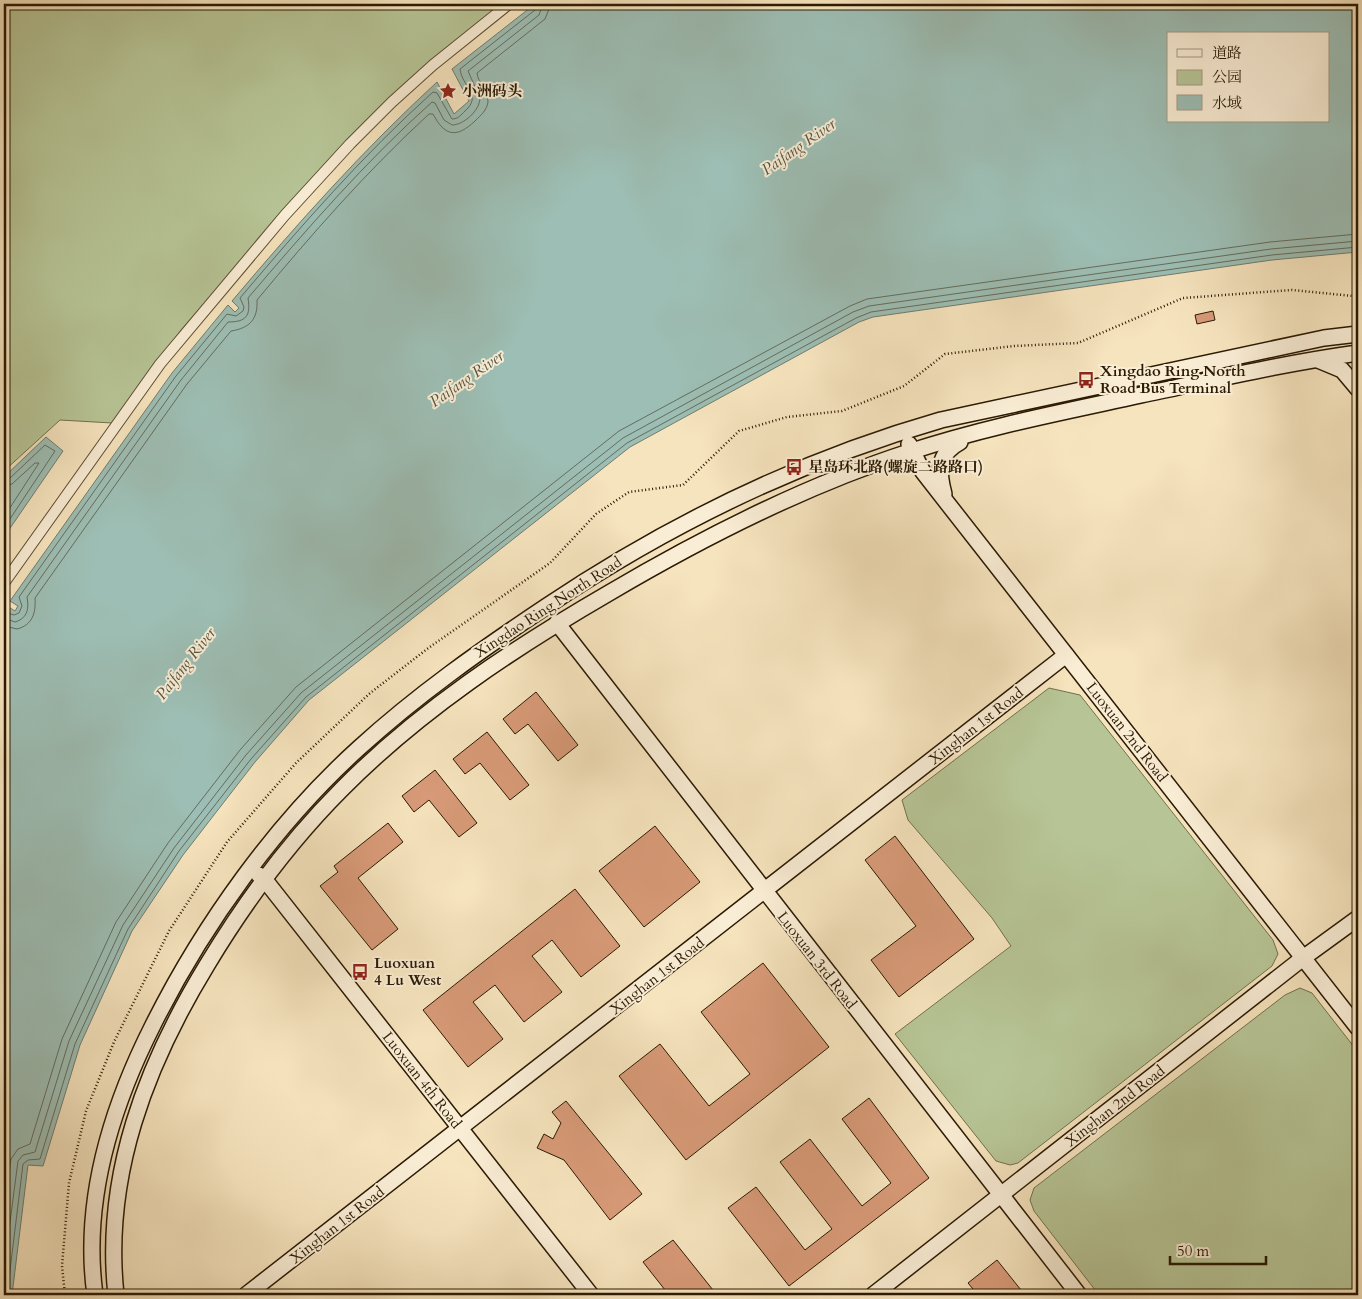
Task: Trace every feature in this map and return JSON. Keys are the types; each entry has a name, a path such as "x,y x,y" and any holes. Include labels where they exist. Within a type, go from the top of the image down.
{"street":[{"path":"4,583 160,364 285,215 350,144 392,102 433,65 509,4"},
{"name":"Xingdao Ring North Road","path":"95,1295 92,1254 96,1191 101,1159 120,1102 146,1039 163,1004 205,933 251,868 278,834 356,750 452,671 523,622 629,554 701,515 798,470 905,430 942,420 1265,351 1358,334"},
{"name":"Xingdao Ring North Road","path":"116,1295 114,1268 117,1192 124,1157 147,1083 160,1052 197,981 227,933 266,880 341,790 399,736 464,687 557,623 717,533 831,481 911,451 1025,420 1314,359 1358,353"},
{"path":"1314,359 1342,370 1358,389"},
{"name":"Luoxuan 2nd Road","path":"905,430 911,451 923,472 1358,1028"},
{"path":"945,498 939,477 945,453 951,446 976,433"},
{"name":"Luoxuan 3rd Road","path":"557,623 764,892 1079,1295"},
{"name":"Xinghan 1st Road","path":"246,1295 1066,655"},
{"name":"Luoxuan 4th Road","path":"251,868 266,880 591,1295"},
{"name":"Xinghan 2nd Road","path":"873,1295 1304,958 1358,918"}],"green space":[{"path":"4,4 502,4 430,61 282,212 181,330 112,423 60,420 4,471"},
{"path":"1049,688 1080,695 1273,940 1278,954 1272,966 1018,1163 1010,1165 996,1161 895,1034 1011,946 992,918 908,820 902,800"},
{"path":"1300,988 1312,993 1358,1052 1358,1295 1099,1295 1034,1211 1030,1200 1034,1188 1285,995"}],"water":[{"name":"Paifang River","path":"535,4 1358,4 1358,252 1272,260 873,317 859,322 630,447 309,700 255,762 183,855 132,931 80,1045 43,1166 28,1165 12,1295 4,1295 4,610 7,606 15,611 18,606 10,601 172,373 228,305 235,312 239,308 232,301 331,188 437,82 454,114 469,101 452,69"},
{"path":"46,437 63,451 4,537 4,477"}],"building":[{"path":"1213,311 1215,320 1197,324 1195,315"},
{"path":"536,692 578,745 558,761 528,724 515,734 503,719"},
{"path":"487,732 529,785 510,800 480,763 465,774 453,759"},
{"path":"435,770 477,823 459,837 429,800 414,812 402,796"},
{"path":"388,823 403,842 358,878 398,929 372,950 320,886 338,872 334,866"},
{"path":"655,826 700,882 644,927 599,871"},
{"path":"895,836 974,939 899,997 871,960 916,926 865,860"},
{"path":"575,889 620,946 581,977 552,940 532,956 562,992 524,1022 495,985 473,1002 503,1039 468,1067 423,1010"},
{"path":"763,963 829,1047 686,1160 619,1076 660,1044 709,1106 750,1074 701,1012"},
{"path":"869,1098 929,1178 789,1286 728,1208 756,1187 805,1250 832,1229 780,1162 810,1139 862,1206 891,1183 842,1119"},
{"path":"566,1101 642,1194 610,1220 564,1160 537,1148 544,1134 553,1139 561,1123 552,1112"},
{"path":"673,1240 717,1295 669,1295 643,1262"},
{"path":"997,1260 1025,1295 978,1295 968,1283"}],"place":[{"name":"小洲码头","path":"448,91"},
{"name":"Xingdao Ring North Road Bus Terminal","path":"1086,380"},
{"name":"星岛环北路(螺旋二路路口)","path":"794,467"},
{"name":"Luoxuan 4 Lu West","path":"360,972"}]}
